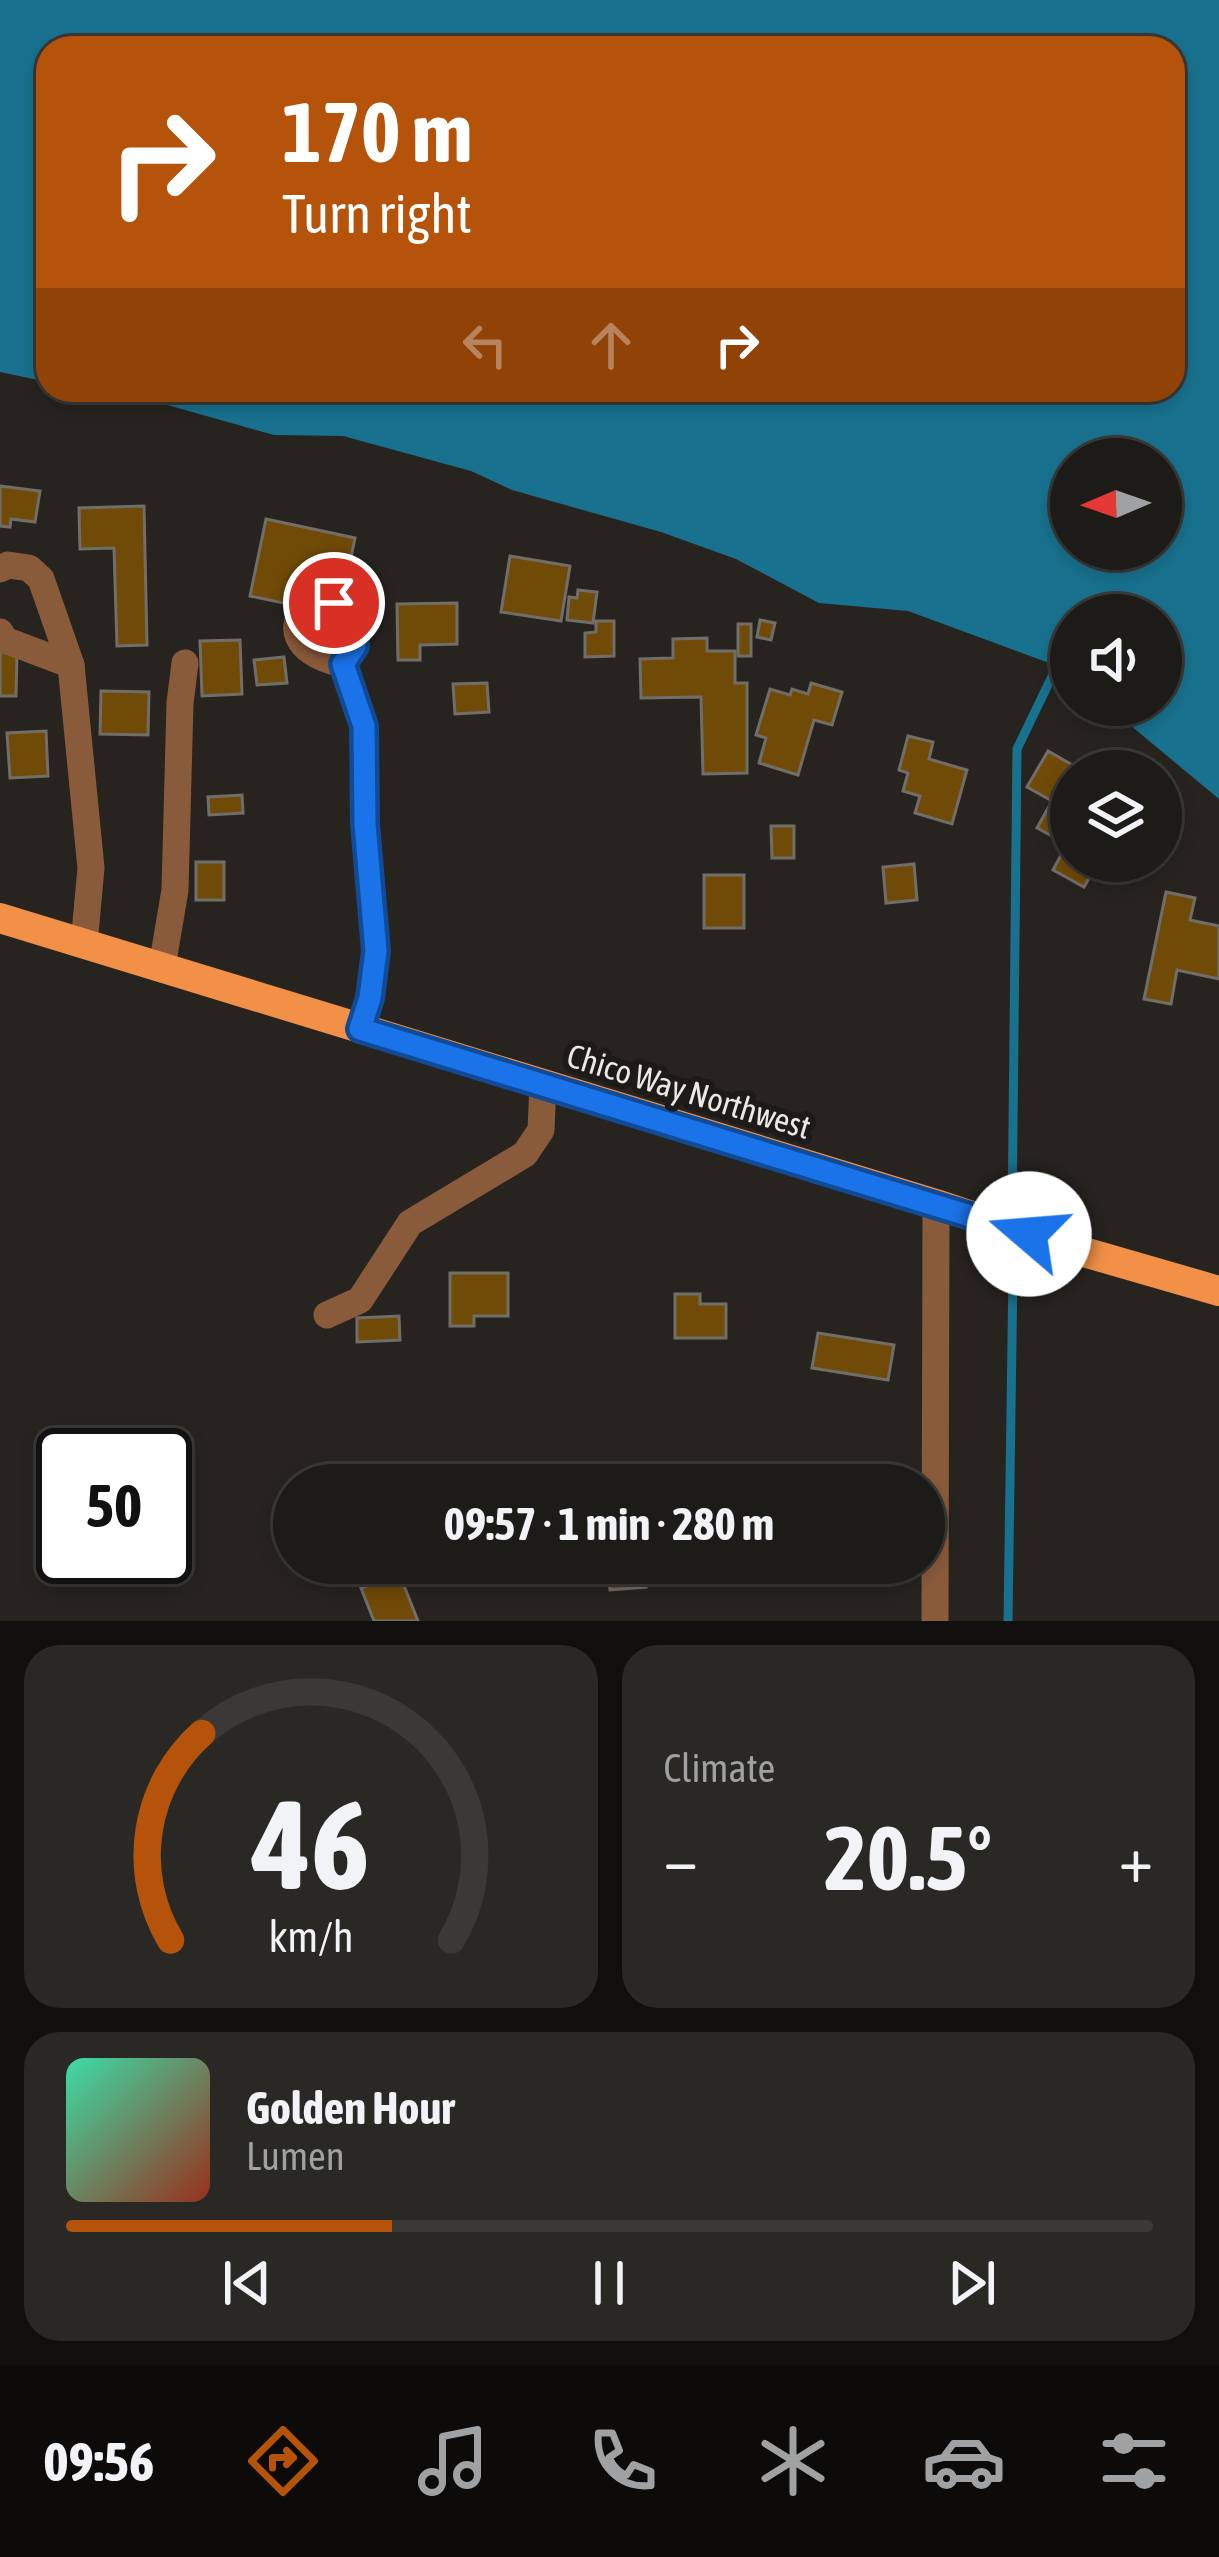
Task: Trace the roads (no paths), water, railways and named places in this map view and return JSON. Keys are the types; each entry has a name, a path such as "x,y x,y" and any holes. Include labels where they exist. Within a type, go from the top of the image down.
{"main road":[{"name":"Chico Way Northwest","path":"0,918 1219,1292"}],"street":[{"path":"0,569 8,565 29,568 41,579 71,665 91,868 84,944"},
{"path":"0,632 4,640 71,665"},
{"path":"161,967 175,890 185,663"},
{"path":"343,664 364,726 365,824 376,951 360,1029"},
{"path":"328,1315 360,1300 410,1222 525,1154 541,1130 543,1083"},
{"path":"935,1621 937,1204"}],"water":[{"path":"0,0 1219,0 1219,799 1182,768 1182,750 1160,750 1131,726 1182,726 1182,594 1050,594 1050,663 908,611 819,603 736,559 661,532 512,490 471,471 343,436 274,435 157,402 1185,402 1185,36 36,36 36,380 0,372"}],"waterway":[{"path":"1012,1221 1017,749 1050,681"},
{"path":"1008,1621 1013,1270"}]}
